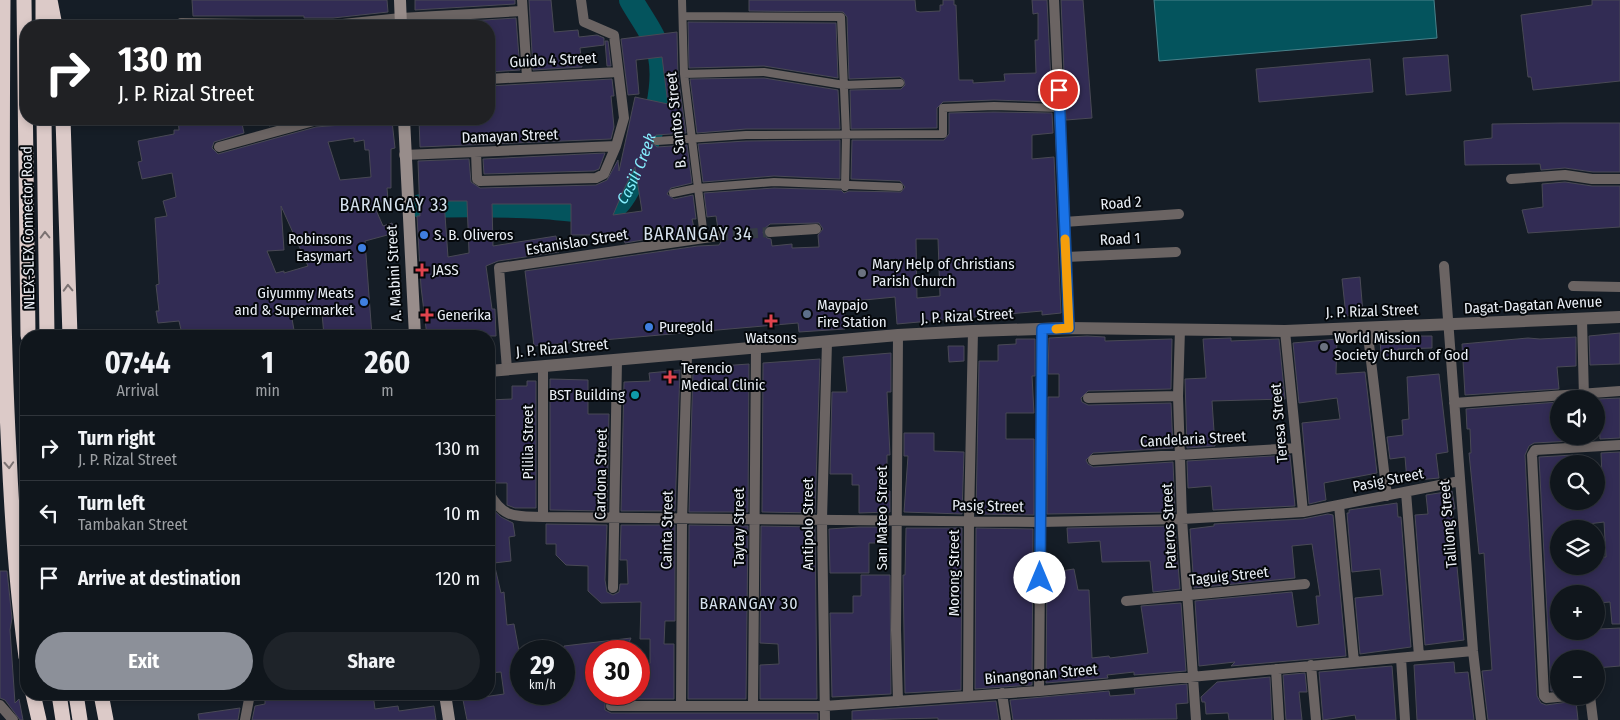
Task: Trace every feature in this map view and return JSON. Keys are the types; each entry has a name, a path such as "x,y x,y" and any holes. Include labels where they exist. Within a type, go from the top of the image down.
{"highway":[{"path":"3,0 1,241 5,381 12,515 20,596"},
{"name":"NLEX-SLEX Connector Road","path":"24,0 24,20"},
{"path":"43,0 43,20"},
{"path":"50,0 54,20"},
{"name":"NLEX-SLEX Connector Road","path":"25,125 28,330"},
{"name":"NLEX-SLEX Connector Road","path":"44,125 47,330"},
{"path":"63,125 70,330"},
{"path":"35,700 39,720"},
{"path":"60,700 62,720"},
{"path":"77,700 80,720"},
{"path":"102,700 106,720"}],"main road":[{"path":"400,0 401,20"},
{"name":"A. Mabini Street","path":"404,125 414,330"},
{"path":"446,700 449,720"}],"street":[{"path":"476,152 477,179 480,182 582,179 602,176 616,146 624,118 614,35 584,22 581,0"},
{"name":"B. Santos Street","path":"682,0 684,16 684,74 704,237"},
{"path":"1054,0 1069,328"},
{"path":"415,20 522,5 527,78"},
{"path":"684,16 841,17 846,135 845,187"},
{"name":"Guido 4 Street","path":"495,79 618,72"},
{"path":"684,74 764,72 844,85 900,83"},
{"path":"657,141 746,135 943,134 943,108 994,106 1060,108"},
{"path":"218,147 300,125"},
{"name":"Damayan Street","path":"404,156 616,146"},
{"path":"1511,179 1565,175 1592,179 1620,179"},
{"path":"673,194 698,188 774,182 845,187 899,187"},
{"name":"Road 2","path":"1064,222 1179,214"},
{"path":"770,232 816,229"},
{"name":"Estanislao Street","path":"507,369 499,268 718,236"},
{"name":"Road 1","path":"1066,257 1176,252"},
{"name":"Talilong Street","path":"1444,266 1473,652 1481,720"},
{"path":"1572,286 1620,287"},
{"name":"Dagat-Dagatan Avenue","path":"1448,326 1620,317"},
{"path":"1582,320 1584,390"},
{"name":"J. P. Rizal Street","path":"495,370 973,331 1069,328 1285,331 1448,326"},
{"path":"1367,327 1387,496"},
{"path":"1039,691 1042,329"},
{"name":"Pateros Street","path":"1180,329 1178,396 1182,519 1196,720"},
{"name":"Morong Street","path":"968,696 973,331"},
{"name":"Teresa Street","path":"1285,331 1303,512"},
{"name":"San Mateo Street","path":"898,336 898,701"},
{"name":"Antipolo Street","path":"825,720 822,519 827,342"},
{"name":"Taytay Street","path":"753,706 756,348"},
{"name":"Cainta Street","path":"681,706 682,520 687,355"},
{"name":"Cardona Street","path":"613,588 617,360"},
{"name":"Pililia Street","path":"543,366 543,517"},
{"path":"1605,393 1620,391"},
{"path":"1088,398 1178,396"},
{"path":"1454,403 1550,398"},
{"path":"1605,443 1620,445"},
{"path":"1550,698 1544,696 1531,462 1535,450 1564,445"},
{"name":"Candelaria Street","path":"1093,460 1296,448"},
{"name":"Pasig Street","path":"495,504 511,516 543,517 615,516 682,520 822,519 1040,522 1182,519 1303,512 1460,481"},
{"path":"1406,492 1419,656"},
{"path":"1339,505 1354,662"},
{"name":"Taguig Street","path":"1126,601 1305,584"},
{"name":"Binangonan Street","path":"611,706 824,706 1039,691 1473,652"},
{"path":"1401,658 1405,720"},
{"path":"1311,666 1316,720"},
{"path":"1276,669 1279,720"},
{"path":"1002,693 1006,720"},
{"path":"246,720 249,700"},
{"path":"0,705 13,720"},
{"path":"1591,705 1593,720"}],"water":[{"path":"1154,0 1434,0 1437,38 1159,61"}],"building":[{"path":"192,0 387,0 388,12 333,18 304,18 304,16 193,16"},
{"path":"415,0 515,0 515,4 415,10"},
{"path":"529,0 551,0 554,32 578,30 579,37 597,35 604,38 604,45 580,48 582,67 533,70"},
{"path":"749,0 915,0 916,11 920,12 940,11 940,5 943,5 943,0 954,0 954,5 956,5 959,80 973,80 973,83 1005,81 1004,74 1036,73 1035,40 1038,40 1038,13 1033,14 1032,0 1047,0 1052,102 994,100 943,102 937,108 937,128 851,129 850,90 901,89 905,85 904,80 900,77 849,79 847,17 843,12 749,11"},
{"path":"1061,0 1083,0 1092,118 1066,120"},
{"path":"1592,0 1620,0 1620,81 1533,90 1531,77 1528,77 1521,15 1592,5"},
{"path":"516,18 520,70 495,72 495,20 484,20"},
{"path":"688,22 836,23 838,78 764,66 689,68"},
{"path":"677,32 678,75 686,133 656,135 651,142 657,147 687,145 692,183 671,188 667,194 674,199 693,195 696,219 692,219 695,232 670,236 668,226 646,231 648,239 625,243 623,235 571,235 571,204 492,204 493,246 556,236 559,252 498,261 486,266 492,309 495,309 496,336 495,330 426,330 421,287 417,216 420,216 418,161 469,159 471,182 480,188 596,185 607,180 618,160 619,171 635,97 668,104 662,57 636,60 639,94 628,95 621,39","holes":["635,167 642,211 613,215","444,201 467,201 469,253 448,257"]},
{"path":"605,41 608,41 611,66 607,66"},
{"path":"1448,55 1451,91 1406,95 1403,58"},
{"path":"1370,59 1373,92 1259,102 1256,69"},
{"path":"764,78 838,90 840,129 746,129 697,133 690,79"},
{"path":"612,79 614,96 611,96 614,127 611,139 420,147 419,125 495,125 495,86"},
{"path":"949,113 1052,113 1053,133 1032,135 1032,159 1054,157 1061,313 1042,315 1042,311 897,324 895,297 844,302 845,329 799,332 798,323 534,346 525,271 698,246 719,245 725,235 718,229 716,216 707,217 704,193 774,188 841,190 844,193 849,191 901,192 905,187 900,181 851,179 852,140 944,140 949,134","holes":["819,223 823,229 818,235 819,247 792,248 792,244 772,246 771,239 767,238 763,233 764,229 770,224","916,239 938,239 940,296 917,298"]},
{"path":"1620,123 1620,172 1593,172 1565,168 1541,170 1540,164 1465,165 1464,141 1492,138 1492,124"},
{"path":"179,125 242,125 244,133 214,142 212,148 218,154 316,127 392,125 395,148 391,149 391,188 387,188 388,201 373,203 383,226 392,223 395,233 365,241 372,330 323,330 322,313 291,313 294,330 181,330 179,321 158,323 156,311 159,311 156,285 159,284 155,218 167,216 163,201 176,197 172,173 142,179 138,162 142,161 138,141 174,134 174,130 179,130","holes":["354,138 354,142 364,140 365,150 369,150 371,177 340,180 328,142","281,206 308,266 284,273 284,271 276,273 267,251 284,250"]},
{"path":"840,140 840,179 774,176 703,182 698,144 746,141"},
{"path":"605,153 599,169 594,171 484,174 483,159"},
{"path":"1565,182 1592,186 1620,186 1620,227 1528,233 1522,210 1543,207 1542,184"},
{"path":"1360,277 1363,314 1346,316 1342,279"},
{"path":"1620,333 1620,364 1590,365 1589,336"},
{"path":"1432,336 1432,348 1398,349 1398,357 1381,358 1380,337"},
{"path":"1105,337 1105,341 1172,339 1171,389 1088,391 1081,398 1082,402 1088,405 1171,403 1173,448 1093,453 1086,460 1093,467 1173,462 1175,512 1047,514 1048,397 1059,397 1059,374 1048,374 1049,338"},
{"path":"1576,337 1576,366 1557,367 1559,389 1465,395 1462,344 1528,338"},
{"path":"1231,338 1231,341 1279,339 1285,399 1212,401 1215,446 1187,448 1185,379 1206,378 1203,339"},
{"path":"1016,339 1035,339 1035,376 1032,376 1034,413 1006,413 1006,439 1034,439 1034,515 976,514 979,361 998,361 998,345 1016,344"},
{"path":"1337,339 1336,374 1365,372 1377,473 1324,483 1326,500 1309,504 1302,423 1340,419 1337,398 1299,403 1293,343"},
{"path":"948,346 964,346 964,361 949,362"},
{"path":"891,353 891,392 887,392 890,455 887,455 887,491 890,491 890,512 859,513 859,485 852,485 852,474 830,474 832,392 847,392 843,357"},
{"path":"820,359 815,513 762,512 763,363"},
{"path":"749,364 748,512 689,512 693,369 720,369 720,366"},
{"path":"680,370 675,511 621,511 624,382 650,381 649,373"},
{"path":"1439,374 1448,452 1436,454 1439,478 1407,481 1405,457 1390,459 1387,437 1403,435 1402,420 1409,419 1407,377"},
{"path":"550,379 588,380 588,414 609,414 607,511 550,510"},
{"path":"527,381 536,381 536,508 515,508 507,505 507,483 495,483 495,400 512,399 512,386 527,386"},
{"path":"1620,398 1620,438 1605,439 1605,399"},
{"path":"1550,403 1550,442 1534,443 1529,446 1525,455 1537,696 1541,703 1546,705 1576,705 1578,720 1488,720 1482,671 1492,670 1484,553 1479,554 1469,453 1471,453 1470,429 1467,429 1466,409"},
{"path":"904,433 934,433 934,451 964,452 962,514 904,512 908,456 904,456"},
{"path":"1620,452 1620,624 1612,624 1610,602 1605,602 1605,585 1550,585 1550,640 1605,640 1605,629 1620,628 1620,666 1605,667 1605,650 1550,650 1550,672 1539,457 1550,456 1550,510 1605,510 1605,455 1601,455 1601,453"},
{"path":"1290,455 1295,506 1213,510 1211,486 1188,488 1187,461"},
{"path":"1452,491 1455,509 1453,509 1453,525 1464,640 1425,645 1415,515 1428,514 1426,495"},
{"path":"1397,503 1398,517 1401,517 1411,647 1360,654 1355,598 1383,595 1380,569 1352,572 1347,513 1349,513 1349,510"},
{"path":"495,512 513,523 515,536 509,537 511,561 495,563"},
{"path":"1328,514 1333,515 1346,656 1231,666 1235,662 1199,666 1195,601 1292,592 1297,627 1319,624 1316,596 1320,596 1312,544 1292,546 1295,578 1194,588 1190,529 1214,526 1214,524 1303,519"},
{"path":"546,524 607,525 605,580 607,592 613,595 619,592 620,584 628,584 627,560 620,560 621,525 675,525 675,621 665,621 664,644 674,644 674,699 650,699 650,639 640,639 641,602 601,603 588,591 588,566 566,565 556,555 556,544 546,544"},
{"path":"689,525 748,526 746,699 688,699"},
{"path":"761,526 815,527 817,699 760,699 760,665 779,664 778,644 760,643"},
{"path":"1175,526 1180,589 1153,592 1150,561 1102,562 1100,541 1068,543 1067,528"},
{"path":"880,527 881,543 869,543 869,573 830,573 829,529"},
{"path":"906,528 962,528 961,690 905,693 903,575 905,575"},
{"path":"976,528 1033,529 1032,685 975,689"},
{"path":"495,567 501,593 504,592 507,625 514,624 517,640 510,640 510,705 575,705 575,645 585,643 585,705 605,705 605,710 611,713 818,713 818,720 467,720 463,700 495,700 495,695 504,694 501,672 495,672"},
{"path":"1074,569 1078,590 1089,590 1092,658 1109,656 1110,658 1148,653 1141,606 1181,603 1186,671 1134,675 1134,672 1107,675 1108,678 1046,683 1047,573"},
{"path":"0,571 7,571 12,618 10,630 15,703 19,699 23,720 20,720 5,700 0,698"},
{"path":"861,575 890,575 891,694 832,697 830,613 853,613 853,596 861,596"},
{"path":"631,638 630,640 614,640"},
{"path":"1454,662 1455,673 1468,672 1474,720 1417,720 1414,665"},
{"path":"1392,666 1396,720 1356,720 1355,715 1323,720 1319,672"},
{"path":"1305,673 1307,692 1299,692 1302,720 1286,720 1283,675"},
{"path":"1270,677 1272,720 1229,720 1228,713 1206,714 1205,702 1202,702 1201,697 1217,682"},
{"path":"1187,684 1188,703 1176,704 1177,719 1013,720 1010,700 1109,691 1110,696 1135,694 1134,689"},
{"path":"265,700 374,700 375,709 398,706 399,711 434,706 436,720 252,720 255,706 265,704"},
{"path":"996,701 999,720 938,720 938,718 852,720 852,711"},
{"path":"240,708 238,720 199,720 198,714"}],"waterway":[{"name":"Casili Creek","path":"421,206 511,206 593,211 610,209 617,204 625,194 640,164 658,106 661,82 661,63 658,49 652,34 631,0"}],"tunnel":[{"path":"718,236 770,232"}],"slow traffic":[{"path":"1056,329 1069,328 1065,239"}],"place":[{"name":"S. B. Oliveros","path":"424,235"},
{"name":"Robinsons Easymart","path":"362,248"},
{"name":"JASS","path":"422,270"},
{"name":"Mary Help of Christians Parish Church","path":"862,273"},
{"name":"Giyummy Meats and & Supermarket","path":"364,302"},
{"name":"Maypajo Fire Station","path":"807,314"},
{"name":"Generika","path":"427,315"},
{"name":"Watsons","path":"771,321"},
{"name":"Puregold","path":"649,327"},
{"name":"World Mission Society Church of God","path":"1324,347"},
{"name":"Terencio Medical Clinic","path":"670,377"},
{"name":"BST Building","path":"635,395"}],"district":[{"name":"BARANGAY 33","path":"394,205"},
{"name":"BARANGAY 34","path":"698,234"},
{"name":"BARANGAY 30","path":"749,603"}],"route":[{"path":"1040,578 1042,329 1069,328 1059,90"}]}
